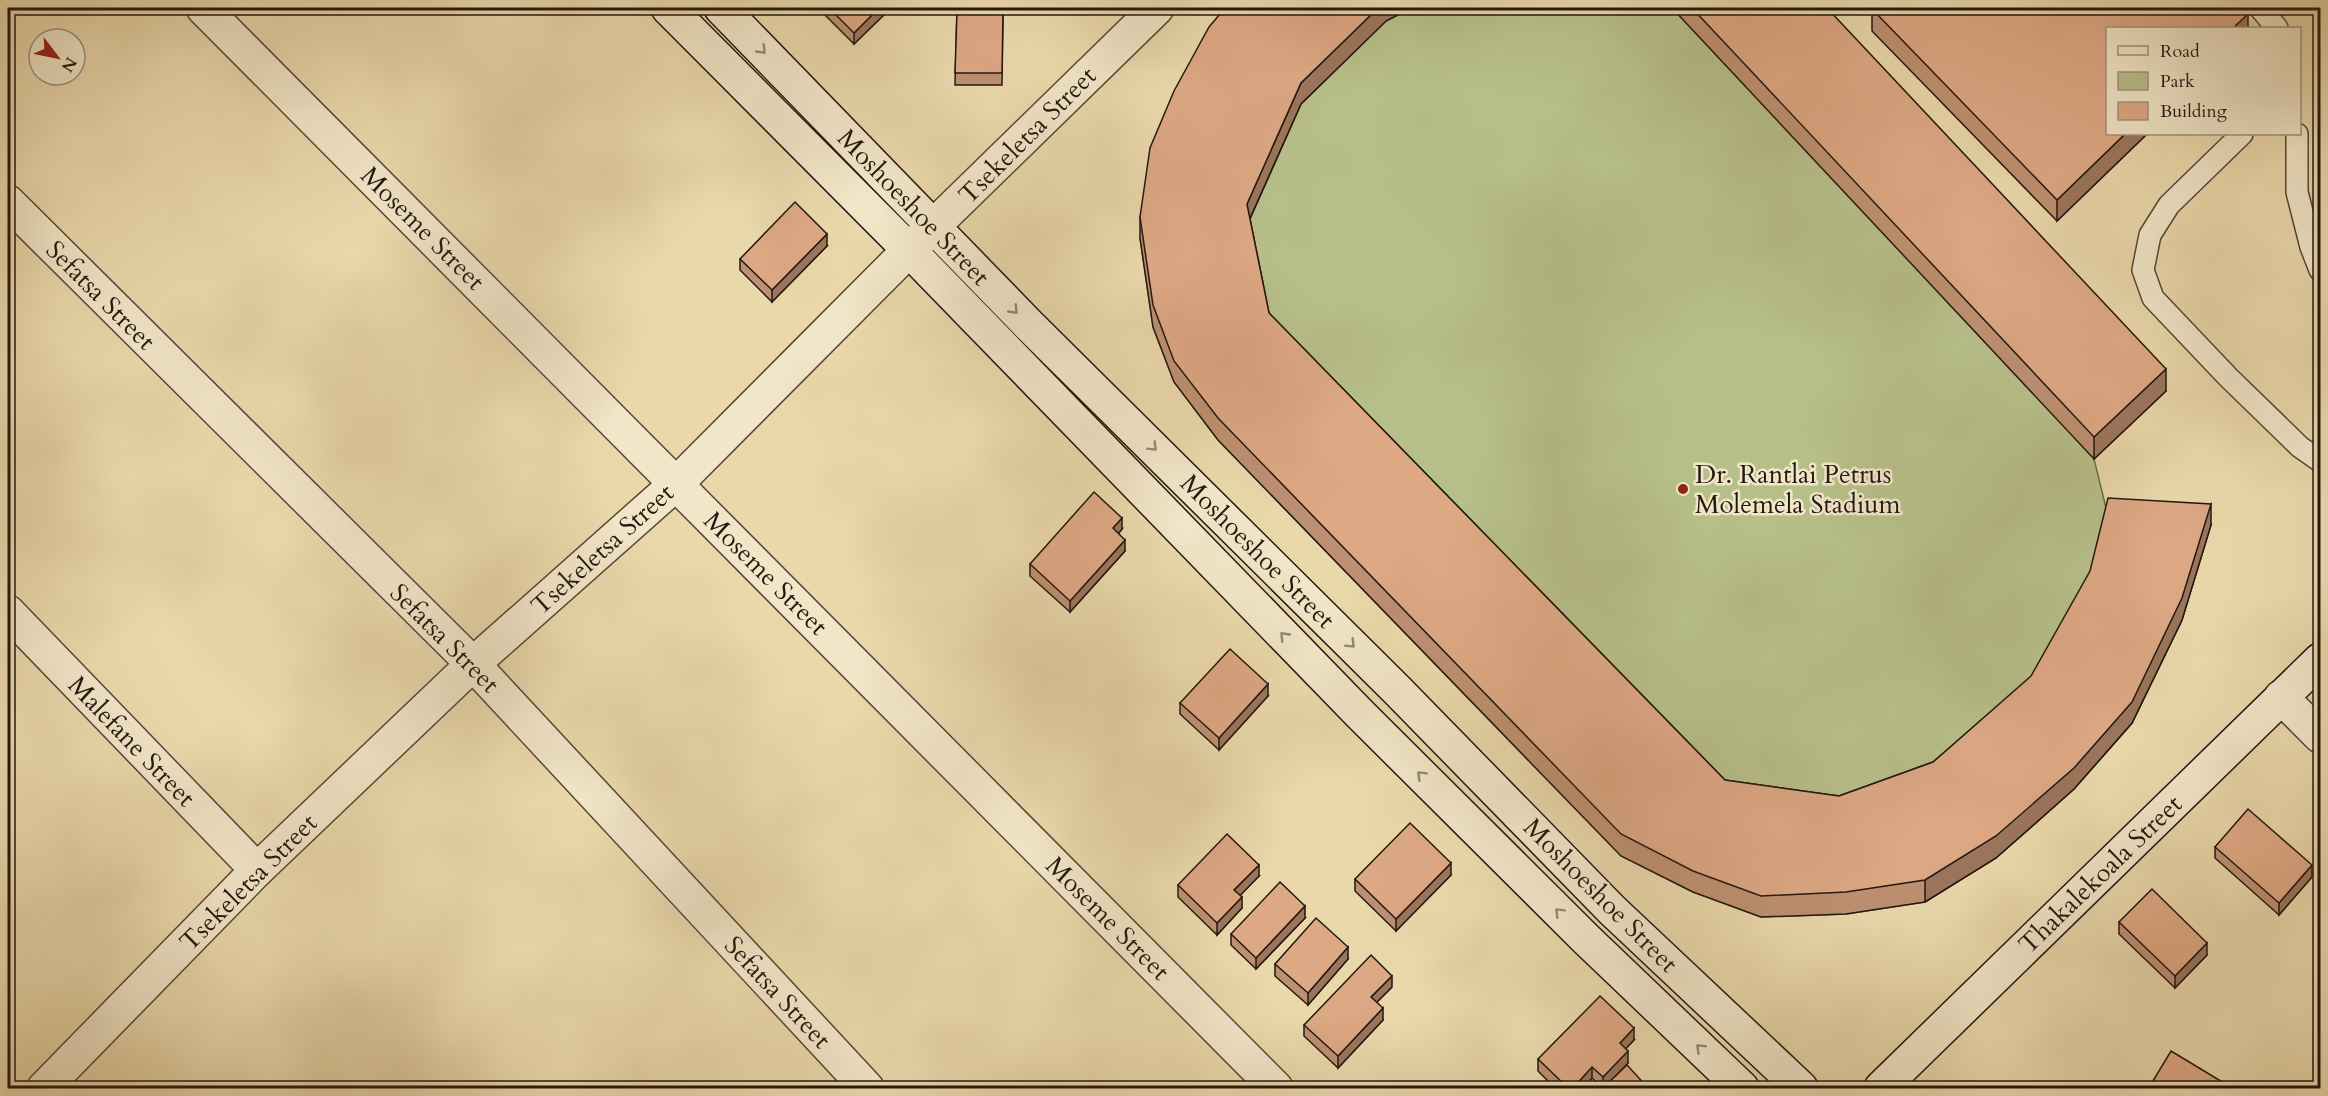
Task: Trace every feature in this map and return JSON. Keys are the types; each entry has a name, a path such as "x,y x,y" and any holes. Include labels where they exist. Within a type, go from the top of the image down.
{"street":[{"name":"Moseme Street","path":"203,8 1276,1089"},
{"name":"Moshoeshoe Street","path":"668,8 909,250 1360,714 1586,939 1742,1089"},
{"name":"Moshoeshoe Street","path":"721,8 1029,325 1398,690 1612,910 1801,1089"},
{"name":"Tsekeletsa Street","path":"44,1089 257,870 472,664 677,483 909,250 1157,8"},
{"name":"Sefatsa Street","path":"8,202 472,664 867,1089"},
{"name":"Malefane Street","path":"8,612 257,870"},
{"name":"Thakalekoala Street","path":"1881,1089 2320,660"},
{"path":"2281,697 2320,736"}],"lane":[{"path":"2260,8 2276,27"},
{"path":"2241,135 2169,205 2150,235 2143,270 2153,298 2228,378 2300,447 2320,461"},
{"path":"2297,135 2297,192 2311,247 2320,270"}],"green space":[{"name":"Dr. Rantlai Petrus Molemela Stadium","path":"1244,8 1807,8 2166,391 2094,459 2109,520 2182,620 2132,723 2074,789 1996,858 1925,902 1846,914 1761,917 1693,892 1621,856 1218,440 1174,382 1153,327 1140,238"}],"building":[{"path":"829,8 879,8 854,33"},
{"path":"1225,8 1378,8 1301,83 1247,204 1269,313 1725,780 1839,796 1933,762 2031,676 2090,571 2108,498 2211,504 2182,598 2132,702 2074,768 1996,836 1925,880 1846,892 1761,896 1693,871 1621,834 1218,418 1174,361 1153,305 1140,217 1150,148 1174,91 1209,27"},
{"path":"1692,8 1827,8 2166,369 2094,437"},
{"path":"2242,8 2248,14 2234,27 2106,27 2106,135 2124,135 2057,200 1872,9"},
{"path":"957,11 1003,12 1002,73 955,73"},
{"path":"795,202 827,234 772,290 740,259"},
{"path":"1094,492 1122,518 1113,528 1125,540 1070,601 1030,564"},
{"path":"1230,649 1268,684 1219,738 1180,703"},
{"path":"2248,809 2312,865 2279,903 2215,847"},
{"path":"1410,823 1451,863 1396,919 1355,879"},
{"path":"1227,834 1259,865 1234,890 1242,897 1217,923 1178,885"},
{"path":"1280,882 1305,906 1256,958 1231,934"},
{"path":"2152,889 2207,943 2175,976 2119,922"},
{"path":"1316,918 1348,947 1308,993 1275,964"},
{"path":"1371,955 1392,976 1371,997 1383,1008 1338,1056 1304,1025"},
{"path":"1600,996 1634,1028 1620,1043 1628,1051 1603,1077 1592,1067 1572,1089 1569,1089 1538,1059"},
{"path":"2171,1051 2234,1089 2148,1089"},
{"path":"1627,1065 1649,1089 1602,1089"},
{"path":"1974,1081 1983,1089 1968,1089"}],"place":[{"name":"Dr. Rantlai Petrus Molemela Stadium","path":"1683,489"}]}
